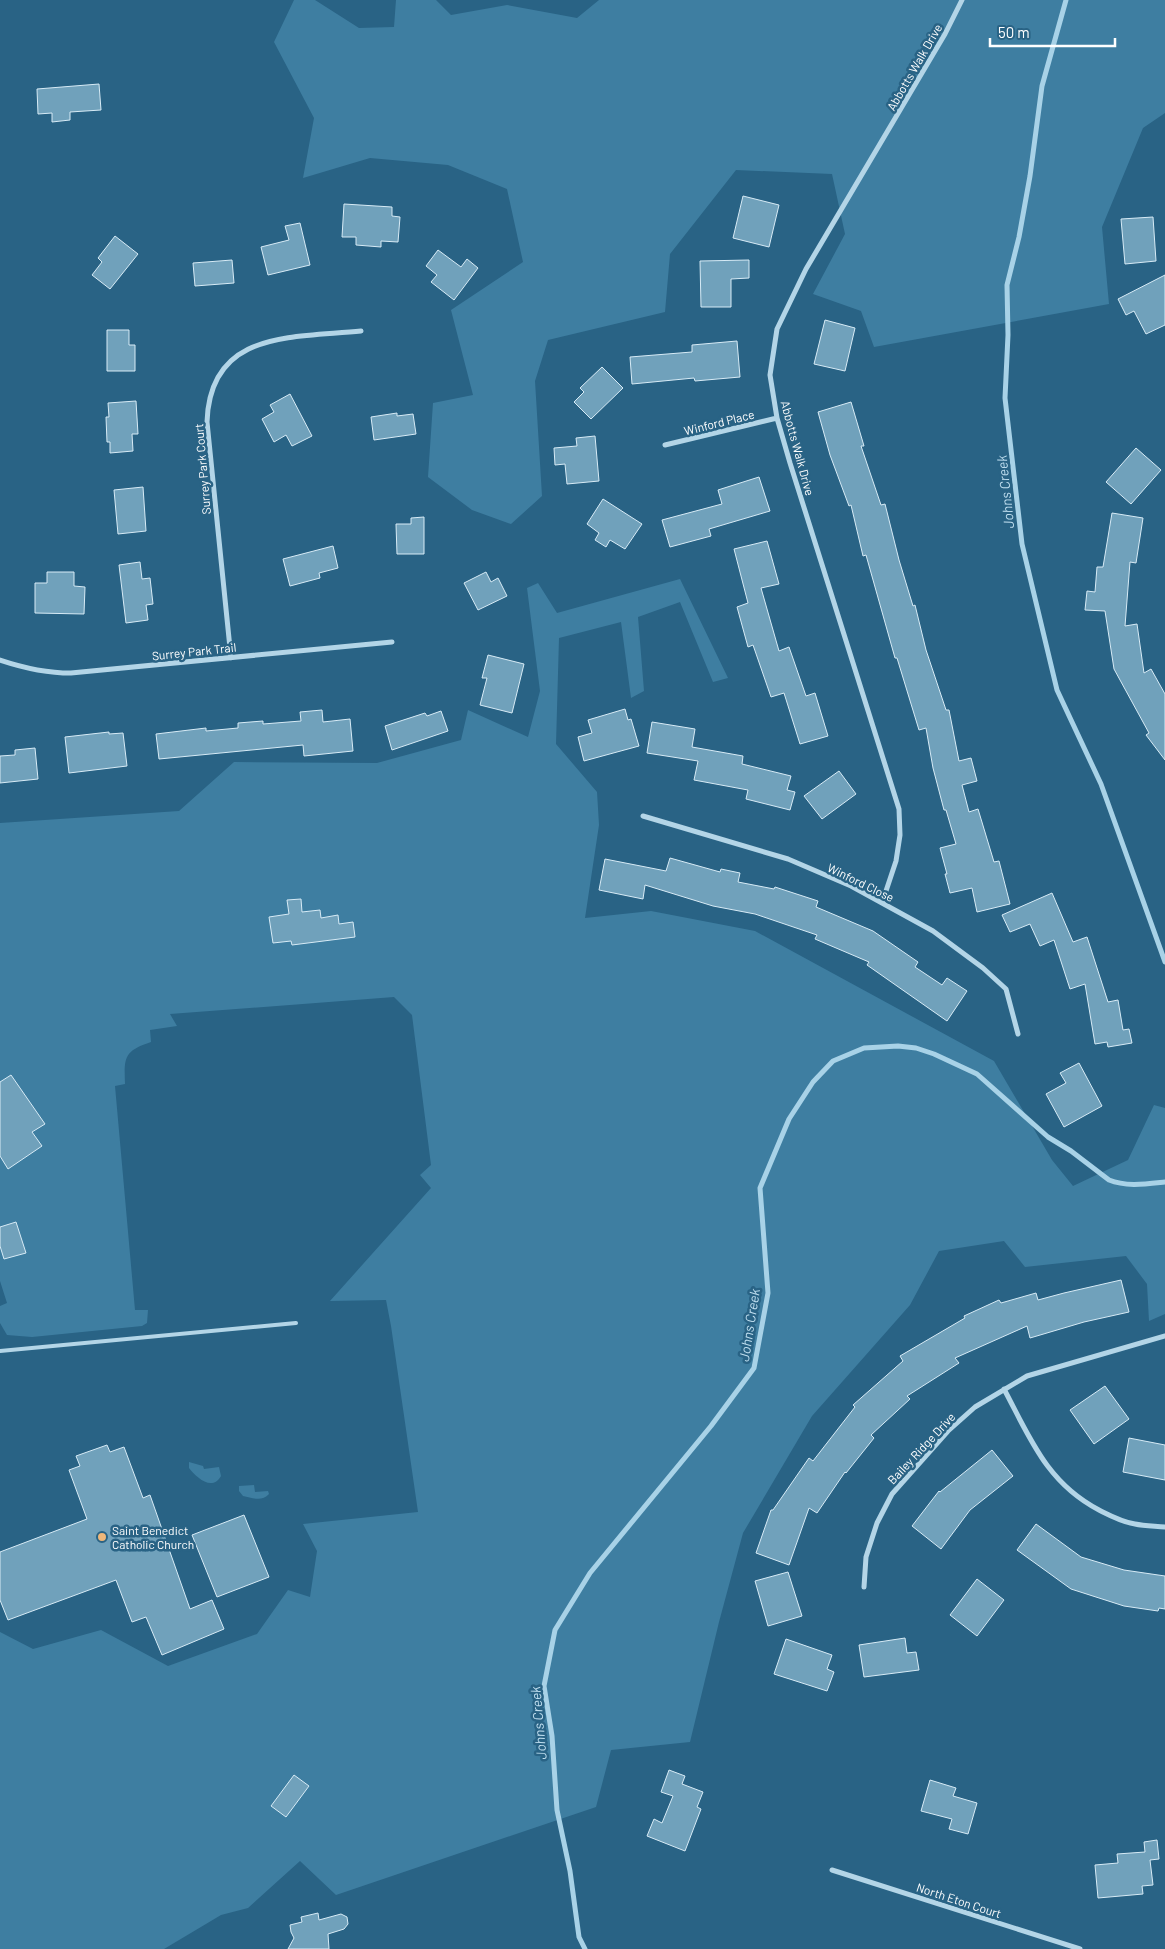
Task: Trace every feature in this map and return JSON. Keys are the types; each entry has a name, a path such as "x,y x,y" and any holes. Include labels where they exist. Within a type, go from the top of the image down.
{"street":[{"name":"Abbotts Walk Drive","path":"882,903 896,861 900,835 899,809 790,463 777,418 770,375 777,329 806,269 946,34 962,0"},
{"name":"Surrey Park Court","path":"231,658 207,422 212,388 220,373 231,360 258,344 276,339 360,331"},
{"name":"Winford Place","path":"666,445 777,418"},
{"name":"Surrey Park Trail","path":"0,660 28,670 72,673 392,642"},
{"name":"Winford Close","path":"643,816 788,859 851,886 933,932 983,968 1006,989 1018,1034"},
{"name":"Bailey Ridge Drive","path":"864,1587 866,1557 877,1523 892,1494 948,1431 975,1407 1027,1376 1165,1336"},
{"path":"1004,1389 1040,1456 1055,1477 1085,1502 1117,1519 1135,1524 1165,1527"},
{"name":"North Eton Court","path":"832,1870 1080,1949"}],"lane":[{"path":"0,1350 296,1323"}],"shaded area":[{"path":"294,0 315,0 359,28 394,27 396,0 436,0 451,15 507,5 577,18 599,0 1165,0 1165,113 1143,128 1102,227 1109,304 874,347 861,311 813,294 845,234 832,174 736,170 670,254 665,312 548,340 535,381 542,496 511,524 472,510 428,477 433,403 473,395 451,310 523,262 507,189 448,165 370,158 303,178 314,118 274,42"},
{"path":"680,579 728,678 713,682 680,602 638,617 644,691 631,698 621,622 559,638 556,744 597,792 599,825 585,918 651,911 755,931 994,1061 1052,1160 1073,1186 1128,1160 1154,1105 1165,1108 1165,1314 1149,1321 1147,1284 1126,1256 1025,1267 1004,1241 939,1251 910,1305 812,1416 743,1533 690,1742 611,1750 596,1807 336,1895 300,1861 248,1908 221,1915 164,1949 0,1949 0,1632 33,1649 101,1630 168,1666 257,1634 288,1590 310,1597 317,1551 303,1524 418,1512 386,1300 330,1301 431,1188 420,1175 431,1165 412,1015 394,997 170,1014 177,1026 150,1030 151,1042 135,1049 128,1056 125,1067 125,1084 115,1086 135,1310 148,1310 147,1323 142,1326 32,1337 7,1335 0,1323 0,1306 7,1303 0,1281 0,823 179,811 234,762 377,763 461,740 468,710 528,737 540,691 527,588 538,583 557,613"},
{"path":"189,1462 203,1466 204,1469 219,1467 221,1476 213,1483 204,1481 189,1468"},
{"path":"254,1485 255,1492 268,1491 269,1494 257,1499 243,1496 239,1491 239,1486"}],"building":[{"path":"99,84 101,110 70,112 70,120 52,122 52,113 38,114 37,89"},
{"path":"743,196 779,205 769,247 733,238"},
{"path":"344,204 392,207 392,216 400,217 398,242 381,241 381,247 356,245 356,237 342,237"},
{"path":"1153,217 1156,261 1125,264 1121,219"},
{"path":"300,223 310,265 268,275 261,247 289,240 285,226"},
{"path":"115,236 138,254 110,289 92,275 102,262 98,258"},
{"path":"438,250 461,267 467,259 478,268 454,300 431,282 437,275 426,266"},
{"path":"232,260 234,283 195,286 193,263"},
{"path":"749,260 749,278 731,279 731,307 701,307 700,261"},
{"path":"1165,275 1165,325 1146,334 1134,311 1126,315 1118,299"},
{"path":"825,320 855,328 845,371 814,364"},
{"path":"107,330 129,330 129,345 135,345 135,371 107,371"},
{"path":"737,341 740,377 695,381 694,378 632,384 630,357 692,352 692,345"},
{"path":"602,367 623,388 591,419 574,402 584,392 580,388"},
{"path":"290,394 312,436 292,446 286,435 274,442 262,419 274,412 270,405"},
{"path":"136,401 138,434 132,434 133,451 110,453 110,442 107,442 106,417 109,417 108,403"},
{"path":"851,402 864,446 861,446 881,505 885,504 899,560 913,606 915,605 926,650 946,710 949,710 959,761 971,758 977,781 962,785 969,812 978,809 994,862 999,861 1010,904 977,912 972,888 950,893 940,848 956,844 946,810 944,810 933,768 926,728 919,730 897,658 895,658 866,555 863,556 851,505 849,506 830,455 818,412"},
{"path":"397,413 397,416 413,414 416,434 374,440 371,417"},
{"path":"595,436 599,481 567,484 565,464 555,465 554,448 577,446 576,438"},
{"path":"1136,448 1161,470 1131,504 1106,482"},
{"path":"759,477 770,511 709,529 711,536 670,547 662,520 722,504 718,490"},
{"path":"143,487 146,531 118,534 114,490"},
{"path":"603,499 642,524 625,549 610,540 606,547 595,540 599,533 587,524"},
{"path":"1112,513 1143,518 1136,563 1130,562 1125,626 1137,624 1144,673 1151,669 1165,694 1165,760 1146,735 1149,733 1114,669 1105,611 1085,610 1087,591 1095,592 1097,567 1103,567"},
{"path":"424,517 424,554 397,554 396,524 411,524 411,518"},
{"path":"767,541 779,584 761,588 779,651 789,647 806,696 815,693 828,736 800,744 784,693 771,697 753,645 748,647 737,607 748,603 734,549"},
{"path":"333,546 338,568 319,573 320,578 290,586 283,559"},
{"path":"140,562 142,579 150,578 153,604 146,605 148,620 126,623 119,565"},
{"path":"47,572 74,572 74,586 85,587 84,614 35,613 35,583 47,583"},
{"path":"486,572 491,582 498,578 507,596 478,610 464,583"},
{"path":"488,655 524,664 512,713 480,705 487,678 482,678"},
{"path":"625,709 628,720 631,719 639,746 584,761 578,737 592,733 588,720"},
{"path":"322,710 323,722 350,719 353,751 304,756 303,745 159,759 156,734 206,728 206,731 238,728 238,723 263,721 263,724 301,721 300,712"},
{"path":"441,711 448,731 392,750 385,726 425,713 427,716"},
{"path":"652,722 695,729 692,747 743,756 742,764 791,776 787,790 795,792 790,810 746,799 748,790 694,780 698,761 647,753"},
{"path":"109,732 109,734 123,733 127,766 69,773 65,737"},
{"path":"35,748 38,779 0,783 0,756 15,755 15,750"},
{"path":"839,771 856,794 822,819 804,796"},
{"path":"670,858 720,872 721,869 740,873 738,882 774,889 775,887 818,901 816,907 873,931 918,962 915,967 942,985 947,978 967,991 947,1021 867,965 869,962 815,939 817,935 755,914 713,906 645,885 643,899 599,890 605,859 666,871"},
{"path":"1052,893 1073,942 1087,937 1108,1002 1118,1000 1123,1030 1129,1029 1132,1043 1108,1047 1107,1042 1095,1044 1085,984 1070,989 1054,940 1040,946 1030,924 1010,932 1002,915"},
{"path":"301,899 302,912 320,910 321,918 338,915 339,924 353,922 355,937 292,945 291,941 273,943 269,917 289,914 287,900"},
{"path":"1079,1063 1102,1106 1064,1127 1046,1094 1066,1083 1060,1073"},
{"path":"11,1075 45,1124 32,1132 42,1146 8,1169 0,1156 0,1082"},
{"path":"16,1222 26,1253 4,1259 0,1246 0,1227"},
{"path":"1121,1280 1129,1312 1084,1322 1030,1338 1027,1326 955,1358 959,1363 907,1396 910,1399 871,1435 874,1438 845,1472 817,1513 809,1508 789,1565 756,1553 771,1510 773,1510 809,1458 813,1461 855,1407 853,1405 903,1361 900,1356 965,1318 964,1316 999,1300 1001,1303 1036,1293 1038,1300"},
{"path":"1105,1386 1129,1419 1094,1444 1070,1410"},
{"path":"1129,1438 1165,1445 1165,1480 1123,1472"},
{"name":"Saint Benedict Catholic Church","path":"107,1445 110,1452 124,1447 143,1498 150,1495 190,1609 212,1600 224,1629 162,1655 146,1617 132,1622 116,1580 8,1620 0,1600 0,1552 87,1519 69,1470 80,1466 76,1456"},
{"path":"992,1450 1013,1476 970,1510 941,1549 912,1526 939,1491"},
{"path":"244,1515 269,1577 217,1597 192,1535"},
{"path":"1036,1524 1081,1557 1124,1570 1165,1576 1165,1609 1159,1608 1158,1611 1124,1606 1071,1589 1017,1550"},
{"path":"788,1572 802,1616 768,1626 755,1581"},
{"path":"977,1579 1004,1600 977,1636 950,1615"},
{"path":"905,1638 907,1653 916,1652 919,1670 864,1677 859,1645"},
{"path":"786,1639 832,1655 827,1669 834,1672 827,1691 774,1674"},
{"path":"669,1770 685,1776 682,1784 703,1792 697,1807 701,1809 685,1851 647,1836 654,1819 662,1823 673,1796 661,1792"},
{"path":"294,1775 309,1786 286,1817 271,1806"},
{"path":"930,1780 956,1788 953,1796 977,1803 968,1834 949,1829 952,1819 921,1811"},
{"path":"1157,1840 1159,1859 1150,1860 1153,1885 1142,1886 1143,1894 1098,1898 1095,1865 1118,1863 1117,1854 1145,1852 1144,1842"},
{"path":"318,1913 319,1920 341,1914 347,1917 348,1924 344,1929 328,1934 329,1949 288,1949 294,1938 290,1925 302,1922 301,1917"}],"waterway":[{"name":"Johns Creek","path":"1066,0 1042,86 1030,176 1019,237 1007,285 1008,335 1005,398 1022,544 1057,690 1101,784 1165,962"},
{"name":"Johns Creek","path":"585,1949 579,1937 570,1871 557,1810 552,1736 544,1686 555,1630 590,1573 711,1426 754,1368 768,1293 760,1188 789,1119 813,1082 833,1061 864,1048 898,1046 916,1048 934,1054 977,1074 1048,1137 1071,1151 1109,1180 1129,1184 1165,1182"}],"place":[{"name":"Saint Benedict Catholic Church","path":"102,1537"}]}
